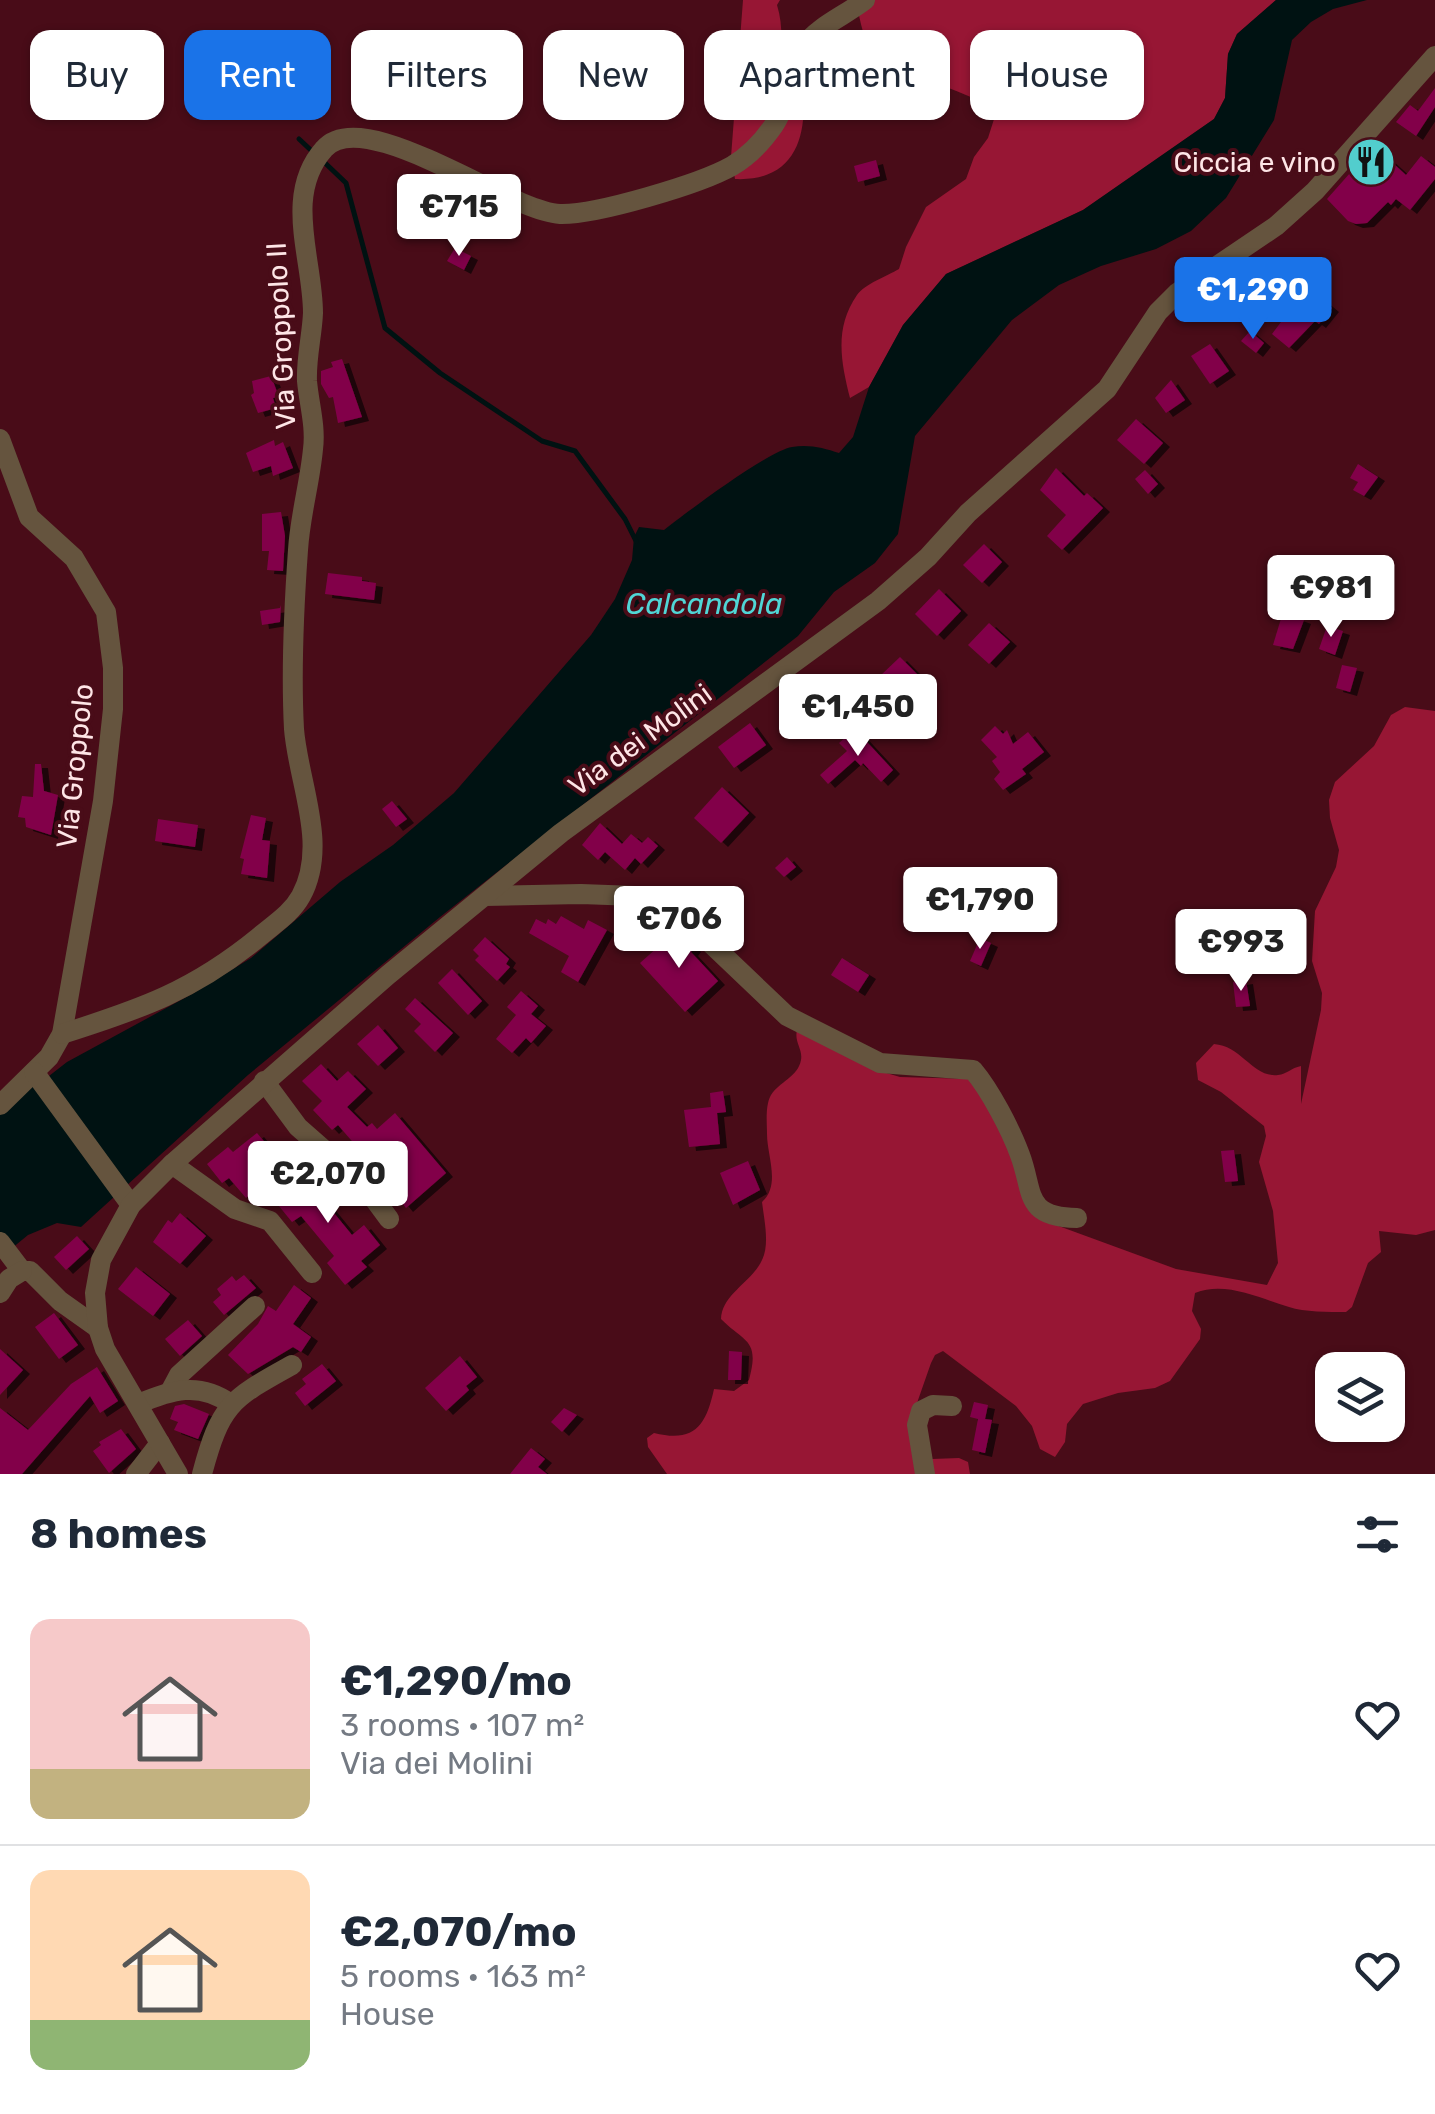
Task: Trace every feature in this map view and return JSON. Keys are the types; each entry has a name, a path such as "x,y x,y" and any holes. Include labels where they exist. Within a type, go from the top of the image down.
{"street":[{"name":"Via Groppolo II","path":"62,1034 148,1007 231,960 292,910 312,867 310,821 294,722 298,548 314,430 307,360 312,313 301,209 304,182 320,154 336,139 362,136 394,145 539,210 583,212 622,202 737,164 760,144 778,120 792,69 806,43 865,0"},
{"name":"Via dei Molini","path":"178,1474 105,1349 98,1328 96,1293 102,1260 127,1200 562,833 878,601 968,513 1107,389 1158,312 1178,293 1276,226 1315,191 1435,56"},
{"name":"Via Groppolo","path":"0,438 29,517 74,558 106,612 113,668 113,709 103,801 62,1034"},
{"path":"485,896 662,897 787,1016 880,1063 973,1070 1021,1156 1032,1200 1042,1210 1062,1218 1077,1218"},
{"path":"0,1105 36,1075 62,1034"},
{"path":"36,1075 127,1200"},
{"path":"264,1081 298,1127 364,1185 389,1219"},
{"path":"172,1164 235,1209 270,1221 312,1273"},
{"name":"Via dei Molini","path":"0,1242 22,1271 30,1272 60,1301 98,1328"},
{"path":"0,1294 9,1279 22,1271"},
{"path":"171,1390 179,1375 255,1306"},
{"path":"202,1474 219,1422 231,1404 250,1387 292,1365"},
{"path":"138,1404 171,1390 208,1393 231,1404"},
{"path":"925,1474 916,1425 922,1411 933,1405 952,1406"},
{"path":"136,1474 160,1443"}],"shaded area":[{"path":"743,0 780,0 777,5 781,30 741,30"},
{"path":"854,0 1276,0 1237,34 1228,54 1225,98 1214,119 1083,210 946,274 903,325 869,387 850,398 842,333 850,307 865,287 899,269 926,207 966,179 994,120 1144,120 1144,30 970,30 970,97 950,89 950,30 863,30"},
{"path":"734,120 803,120 794,152 772,173 735,179 731,157"},
{"path":"1405,707 1435,711 1435,1230 1416,1235 1379,1231 1381,1252 1368,1263 1352,1307 1346,1312 1295,1309 1230,1290 1195,1293 1192,1311 1201,1329 1200,1339 1170,1381 1083,1404 1067,1424 1065,1442 1055,1457 1040,1449 1032,1426 1016,1406 943,1351 931,1363 910,1423 932,1459 959,1458 968,1462 970,1474 667,1474 648,1447 647,1438 654,1433 679,1436 696,1429 707,1413 714,1389 734,1391 749,1380 751,1349 721,1319 726,1302 757,1268 766,1247 762,1202 772,1179 768,1104 774,1090 799,1066 797,1030 900,1077 971,1079 1016,1157 1045,1221 1176,1269 1267,1285 1278,1263 1273,1211 1259,1162 1266,1136 1264,1126 1221,1092 1198,1080 1196,1063 1214,1044 1232,1050 1269,1075 1301,1066 1301,1104 1321,1010 1322,993 1312,961 1315,911 1336,867 1339,850 1329,800 1335,782 1374,746 1391,715"}],"water":[{"name":"Calcandola","path":"1276,0 1367,0 1333,9 1292,40 1274,120 1226,198 1191,231 1156,249 1101,266 1059,285 1012,320 915,436 898,534 875,563 834,592 798,636 440,917 248,1075 81,1227 57,1223 28,1235 0,1258 0,1113 35,1082 40,1083 67,1062 251,958 454,793 591,635 615,599 632,560 639,527 664,530 728,483 781,451 804,446 839,453 853,437 869,387 903,325 946,274 1083,210 1214,119 1225,98 1228,54 1237,34"}],"building":[{"path":"1435,88 1435,107 1416,136 1396,122 1410,105 1418,111"},
{"path":"1374,146 1406,175 1421,156 1435,167 1435,179 1410,210 1396,199 1367,223 1356,224 1327,199"},
{"path":"876,160 880,176 858,182 854,166"},
{"path":"455,248 471,256 464,270 447,261"},
{"path":"1289,272 1332,308 1289,348 1272,334 1284,318 1278,312 1283,304 1270,291"},
{"path":"1250,331 1264,343 1256,353 1241,341"},
{"path":"1210,344 1229,371 1210,384 1191,356"},
{"path":"342,359 362,417 338,423 333,397 329,398 321,384 321,371"},
{"path":"271,376 279,397 273,398 276,408 258,413 251,395 252,381"},
{"path":"1171,380 1185,400 1166,413 1155,398"},
{"path":"1136,419 1163,443 1144,464 1117,440"},
{"path":"274,440 275,446 283,442 293,468 273,476 271,466 253,472 246,453"},
{"path":"1358,464 1378,477 1364,496 1353,490 1358,482 1350,478"},
{"path":"1056,468 1084,496 1087,493 1103,508 1062,550 1047,536 1066,515 1040,490"},
{"path":"1145,470 1158,484 1148,494 1135,479"},
{"path":"281,512 285,536 283,571 267,570 269,551 262,551 262,514"},
{"path":"984,544 1002,562 982,583 963,565"},
{"path":"328,573 362,577 362,581 376,583 374,600 325,594"},
{"path":"939,589 961,611 937,636 915,614"},
{"path":"281,605 280,622 262,625 260,611"},
{"path":"1283,612 1304,620 1293,649 1273,645"},
{"path":"989,623 1010,642 989,664 968,645"},
{"path":"1327,626 1343,631 1335,655 1319,649"},
{"path":"900,657 920,677 899,698 879,677"},
{"path":"1342,665 1357,668 1350,692 1336,688"},
{"path":"817,682 834,702 810,723 793,702"},
{"path":"750,723 766,745 734,768 718,747"},
{"path":"995,726 1003,734 1007,730 1013,744 1028,732 1044,752 1022,769 1026,774 1003,790 994,779 1000,772 992,761 997,757 981,740"},
{"path":"855,729 893,770 881,782 855,760 828,784 820,775 847,751 839,743"},
{"path":"35,764 41,764 44,791 58,795 51,835 26,827 25,818 18,817 22,796 33,797"},
{"path":"722,787 749,813 721,843 694,818"},
{"path":"392,801 407,819 396,827 382,809"},
{"path":"251,815 266,818 262,840 270,841 267,878 241,874 244,859 240,858"},
{"path":"158,819 198,825 195,847 155,841"},
{"path":"600,823 622,844 631,834 642,843 648,837 658,846 641,864 635,858 625,870 605,852 598,860 582,845"},
{"path":"787,857 796,867 784,877 775,868"},
{"path":"561,916 584,929 588,920 607,930 578,982 561,972 569,956 529,933 536,919 556,924"},
{"path":"677,930 718,981 685,1012 640,963"},
{"path":"485,937 509,959 506,964 510,967 497,981 475,960 479,956 473,950"},
{"path":"980,938 991,943 981,966 970,961"},
{"path":"842,958 869,975 858,992 831,975"},
{"path":"452,969 482,1001 468,1015 438,983"},
{"path":"1246,980 1250,1006 1236,1007 1233,982"},
{"path":"521,991 538,1006 531,1014 546,1026 531,1043 526,1038 512,1053 496,1039 516,1015 507,1007"},
{"path":"415,998 453,1033 435,1052 414,1031 421,1024 405,1009"},
{"path":"378,1025 398,1048 378,1066 357,1044"},
{"path":"321,1064 337,1081 348,1071 366,1089 347,1107 367,1127 372,1123 377,1129 395,1113 446,1173 406,1208 388,1186 396,1179 377,1156 370,1162 338,1125 332,1130 313,1110 322,1101 302,1081"},
{"path":"723,1091 726,1112 717,1113 720,1144 689,1147 684,1110 711,1107 710,1093"},
{"path":"257,1133 274,1153 256,1169 266,1180 246,1198 229,1178 222,1183 207,1164 228,1147 233,1152"},
{"path":"1234,1150 1238,1181 1225,1182 1221,1151"},
{"path":"748,1161 760,1190 733,1205 720,1173"},
{"path":"320,1172 336,1192 325,1202 352,1235 364,1225 380,1245 361,1261 367,1267 345,1285 327,1263 334,1256 301,1216 292,1222 274,1200 295,1182 300,1188"},
{"path":"180,1213 206,1236 180,1264 153,1242 168,1220 172,1223"},
{"path":"77,1236 89,1249 66,1270 54,1257"},
{"path":"136,1267 170,1294 153,1316 118,1289"},
{"path":"244,1275 256,1288 224,1315 213,1302 221,1295 217,1289 232,1276 236,1281"},
{"path":"294,1285 311,1298 293,1324 311,1337 301,1352 293,1347 248,1374 228,1355 258,1324 268,1306 276,1311"},
{"path":"54,1313 78,1345 59,1359 35,1327"},
{"path":"188,1320 202,1336 180,1356 165,1339"},
{"path":"0,1349 23,1370 0,1395"},
{"path":"729,1351 742,1352 741,1380 728,1380"},
{"path":"460,1356 477,1377 446,1411 425,1388"},
{"path":"322,1364 336,1381 305,1406 295,1393 306,1384 302,1379"},
{"path":"97,1367 118,1401 100,1413 90,1396 22,1474 0,1474 0,1408 28,1430 71,1384"},
{"path":"974,1402 988,1405 985,1419 992,1420 985,1453 972,1450 978,1419 970,1417"},
{"path":"184,1404 209,1414 198,1439 174,1430 178,1422 170,1419 175,1406"},
{"path":"564,1408 577,1415 562,1432 551,1422"},
{"path":"121,1429 136,1449 109,1473 93,1451 101,1445 99,1442"},
{"path":"531,1448 545,1459 538,1467 547,1474 510,1474"}],"waterway":[{"path":"299,139 315,154"},
{"path":"323,161 346,183 385,328 440,373 542,441 575,451 625,519 636,541"}],"place":[{"name":"Ciccia e vino","path":"1371,162"}]}
